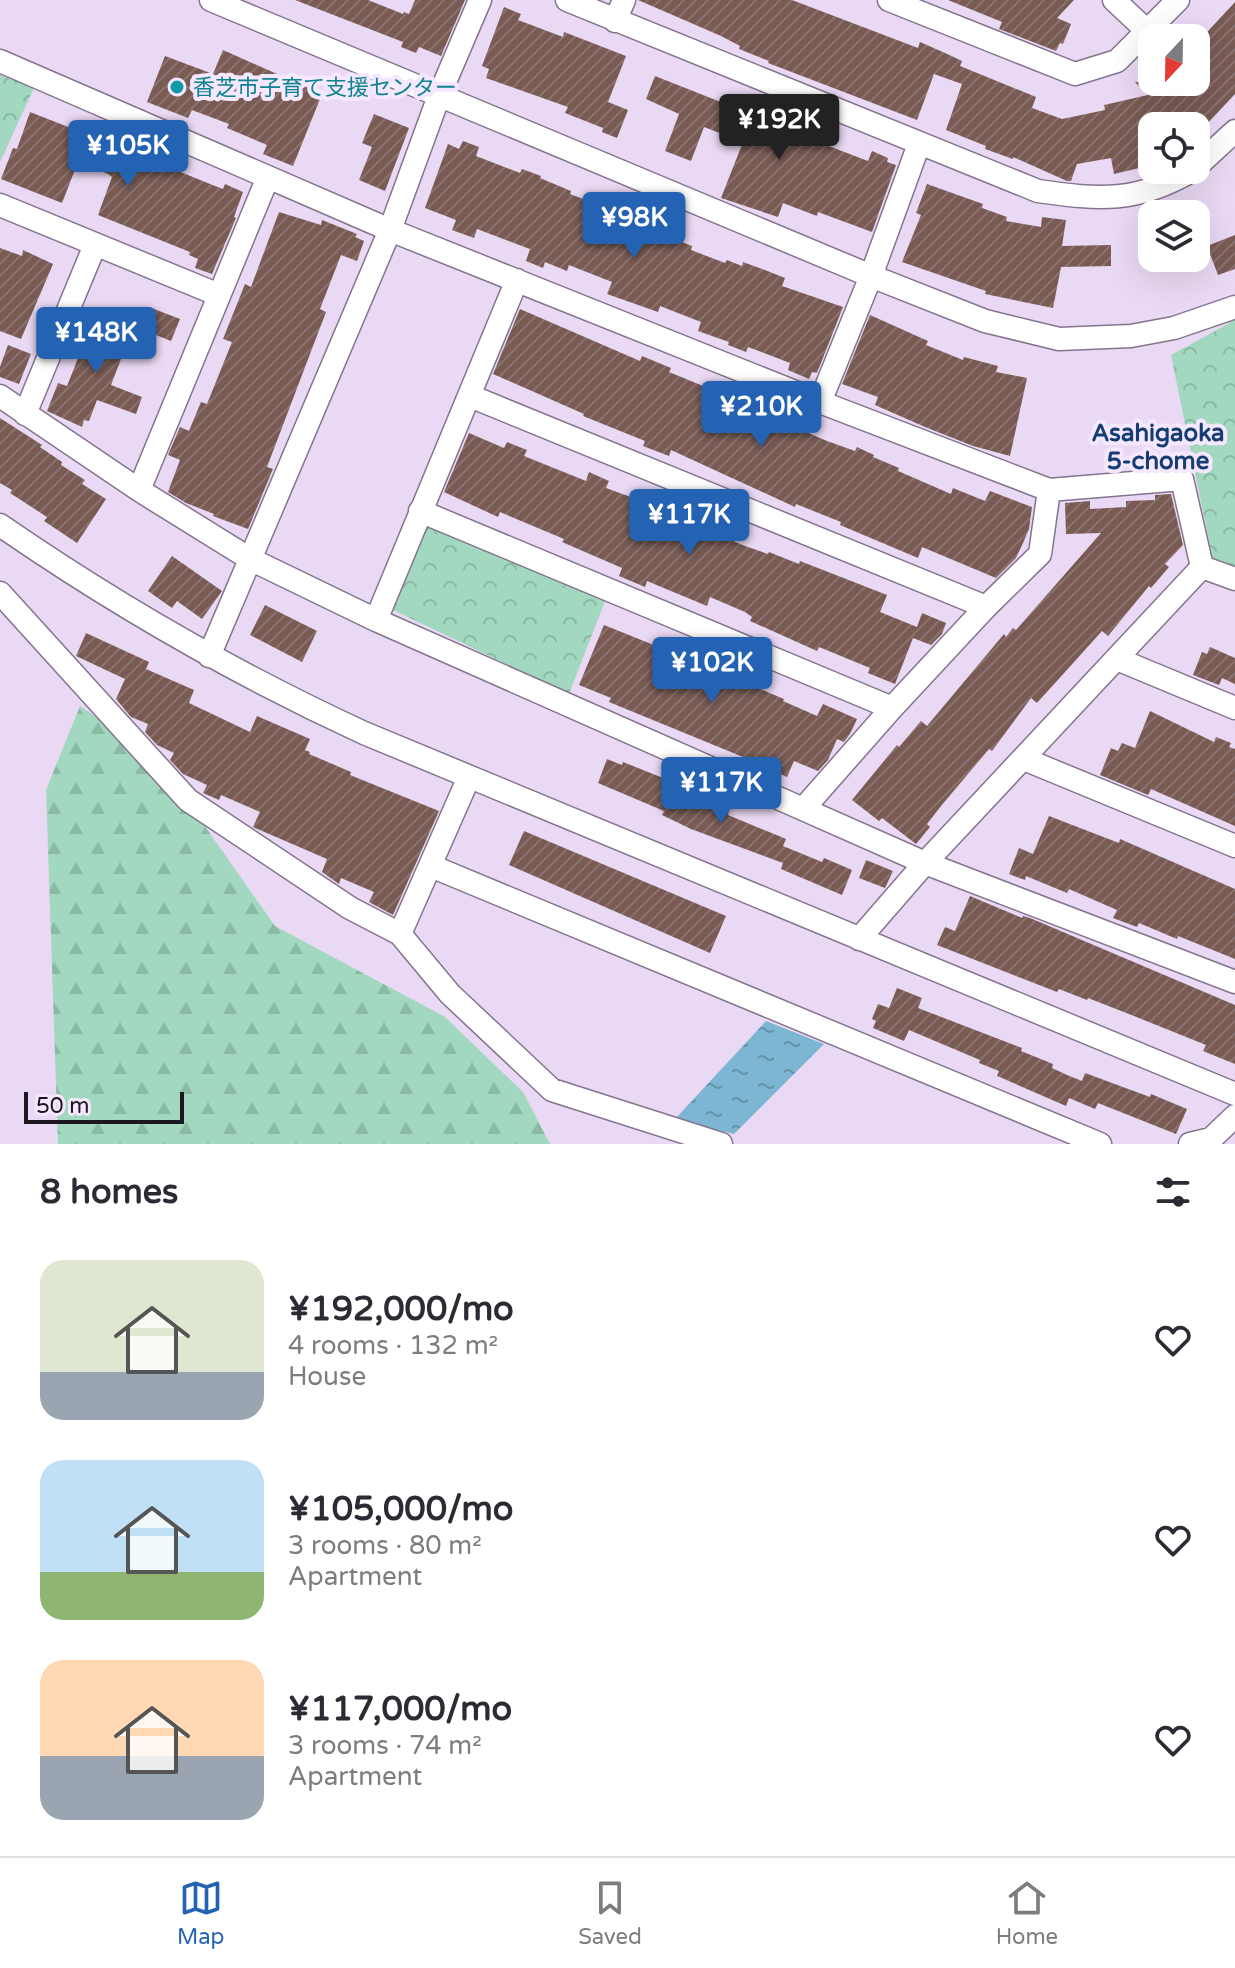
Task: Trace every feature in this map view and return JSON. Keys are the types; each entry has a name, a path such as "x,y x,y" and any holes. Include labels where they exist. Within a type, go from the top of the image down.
{"street":[{"path":"211,0 985,321 1059,339 1131,336 1174,328 1235,307"},
{"path":"209,656 390,230 439,96 480,0"},
{"path":"567,0 1038,191 1093,199 1143,193 1162,184"},
{"path":"615,21 624,0"},
{"path":"889,0 1075,74 1117,61 1138,40"},
{"path":"1114,0 1140,24"},
{"path":"1154,24 1178,0"},
{"path":"0,61 390,230 1049,490 1182,479 1202,567"},
{"path":"1210,154 1235,131"},
{"path":"820,402 871,276 919,144"},
{"path":"139,490 268,177"},
{"path":"0,205 219,295"},
{"path":"25,414 95,245"},
{"path":"376,620 517,280"},
{"path":"0,396 139,490 250,559 376,620 925,863 1235,982"},
{"path":"470,396 986,607"},
{"path":"803,809 892,708 1040,554 1049,490"},
{"path":"420,511 892,708"},
{"path":"0,525 70,572 209,656 306,706 469,777 1235,1094"},
{"path":"1202,567 1235,579"},
{"path":"859,939 925,863 1202,567"},
{"path":"0,593 188,800 350,908 400,934 450,994 552,1090 721,1144"},
{"path":"1117,659 1235,708"},
{"path":"1024,759 1235,846"},
{"path":"400,934 469,777"},
{"path":"431,866 1100,1144"},
{"path":"1190,1144 1211,1139 1235,1116"}],"green space":[{"path":"0,75 34,88 0,162"},
{"path":"1235,320 1235,570 1213,561 1171,355"},
{"path":"426,526 607,596 569,694 393,610"},
{"path":"80,706 157,758 275,926 445,1017 523,1092 550,1144 58,1144 46,790"}],"water":[{"path":"766,1021 824,1044 734,1134 675,1119"}],"building":[{"path":"295,0 368,0 409,14 415,0 465,0 441,56 419,47 416,53 401,47 403,42"},
{"path":"638,0 792,0 918,48 920,42 945,53 962,61 960,66 1036,97 1032,108 1062,119 1105,110 1104,105 1144,96 1210,96 1210,29 1235,2 1235,94 1210,121 1210,112 1138,112 1138,168 1114,174 1111,158 1077,164 1071,181 1067,181 946,130 962,84 934,74 917,120 768,63 721,36"},
{"path":"948,0 1074,0 1057,18 1071,24 1063,44 1060,43 1056,51 999,29 1002,22"},
{"path":"504,7 521,14 518,20 563,37 564,32 626,56 608,102 628,110 617,138 602,132 603,128 565,113 568,107 486,78 489,69 482,66"},
{"path":"223,50 322,94 293,166 263,154 267,145 227,128 229,124 192,110 188,118 147,102 165,56 213,74"},
{"path":"655,76 868,161 872,151 888,158 887,162 896,165 872,232 783,203 778,217 721,198 743,142 704,127 691,161 665,151 679,114 646,99"},
{"path":"30,112 81,132 82,128 99,135 97,138 215,186 223,189 225,184 243,192 236,218 212,274 195,268 198,259 189,255 190,252 98,215 112,177 108,174 78,162 62,203 1,179 13,148 17,149"},
{"path":"374,114 409,128 385,191 359,180 372,147 362,143"},
{"path":"463,141 479,147 476,156 520,173 522,169 541,176 571,191 570,194 602,206 601,210 692,246 691,250 725,263 727,260 742,266 743,262 765,270 785,278 782,286 843,307 817,373 812,372 809,379 788,370 790,363 748,347 746,352 698,331 701,322 660,306 658,312 607,294 612,282 569,265 567,271 545,262 543,268 526,261 530,249 477,229 474,238 452,230 456,220 425,208 448,144 459,149"},
{"path":"927,184 983,204 982,208 1007,217 1006,221 1041,227 1042,217 1066,220 1062,246 1111,245 1111,266 1061,267 1053,308 985,294 986,291 902,262 921,215 916,213"},
{"path":"279,212 321,225 322,220 357,234 355,237 364,241 357,261 341,255 320,309 326,312 267,467 273,469 248,529 213,516 168,492 180,460 168,455 180,427 189,431 201,402 207,404 232,342 223,339 245,284 251,287"},
{"path":"1235,235 1235,269 1218,275 1210,245"},
{"path":"0,248 22,256 23,250 53,264 21,339 0,331"},
{"path":"149,307 180,319 171,341 141,329"},
{"path":"520,309 640,361 642,356 671,368 669,372 791,422 790,425 827,441 855,451 857,447 899,468 898,471 951,494 953,488 985,501 990,491 1032,507 1029,529 1016,558 996,578 922,547 918,558 840,525 841,522 796,504 795,507 671,450 669,456 643,446 645,441 493,374"},
{"path":"96,313 133,328 111,385 142,397 136,414 97,400 89,421 84,420 82,427 47,411 58,383 67,386"},
{"path":"870,315 928,341 926,345 963,360 964,357 998,366 996,372 1027,378 1010,456 973,446 925,427 875,405 878,397 842,384"},
{"path":"8,345 31,354 19,384 0,377 0,367"},
{"path":"0,418 42,445 40,447 62,462 61,465 85,480 82,484 106,499 77,543 44,521 47,517 0,483"},
{"path":"469,433 504,448 507,442 527,450 524,456 586,481 589,472 609,481 606,488 705,524 704,529 745,546 799,564 800,561 887,595 880,612 917,627 922,613 946,623 942,634 931,645 913,638 895,684 868,673 870,668 819,647 817,651 750,621 752,617 745,612 710,597 707,606 647,581 645,587 619,576 622,568 562,542 564,539 500,512 498,517 444,492"},
{"path":"1171,494 1183,545 1165,564 1169,567 1108,636 1102,631 1037,703 1031,698 992,751 989,749 941,806 916,844 852,800 897,745 899,747 921,721 927,726 1004,634 1006,637 1013,628 1016,630 1101,533 1066,534 1065,503 1090,501 1090,509 1126,507 1126,501 1155,500 1155,495"},
{"path":"172,556 222,591 202,619 177,601 172,608 148,591"},
{"path":"265,605 317,631 302,662 250,635"},
{"path":"604,625 726,677 729,670 755,681 753,686 817,716 823,704 857,719 844,742 837,739 828,760 818,771 794,761 787,777 759,765 757,770 741,763 743,757 609,702 611,698 579,685"},
{"path":"86,633 149,662 146,669 194,690 189,703 250,732 257,716 310,739 305,750 309,754 351,772 350,775 439,811 393,915 369,902 374,892 341,878 339,884 322,872 327,859 253,827 260,812 221,795 219,800 203,793 207,785 183,774 170,760 174,753 157,745 145,732 148,724 131,717 116,699 125,679 76,656"},
{"path":"1210,647 1235,658 1235,684 1222,678 1219,685 1193,675 1202,652 1207,654"},
{"path":"1150,711 1214,742 1216,737 1231,743 1229,747 1235,749 1235,826 1151,789 1148,795 1100,775 1111,748 1118,751 1122,743 1135,748"},
{"path":"607,759 668,780 665,788 729,810 728,815 786,839 783,846 852,870 842,895 781,869 783,863 691,829 662,815 664,811 598,783"},
{"path":"1049,816 1119,843 1120,839 1235,889 1235,959 1178,936 1177,939 1139,923 1137,927 1113,918 1117,910 1069,889 1067,893 1026,876 1025,880 1009,874 1019,848 1033,854"},
{"path":"524,831 726,916 710,953 509,865"},
{"path":"866,860 893,871 885,888 859,878"},
{"path":"970,896 1022,918 1030,918 1235,1005 1235,1064 1203,1051 1206,1045 1134,1016 1088,998 1059,989 1057,992 937,945 945,927 955,931"},
{"path":"897,988 922,998 918,1008 1022,1048 1021,1051 1053,1064 1052,1068 1067,1075 1082,1081 1085,1073 1187,1109 1176,1134 1098,1103 1095,1109 1069,1098 1066,1106 997,1076 999,1071 979,1063 980,1060 909,1030 904,1041 873,1028 876,1021 872,1019 878,1004 889,1008"}],"place":[{"name":"香芝市子育て支援センター","path":"177,87"}],"district":[{"name":"Asahigaoka 5-chome","path":"1158,447"}]}
